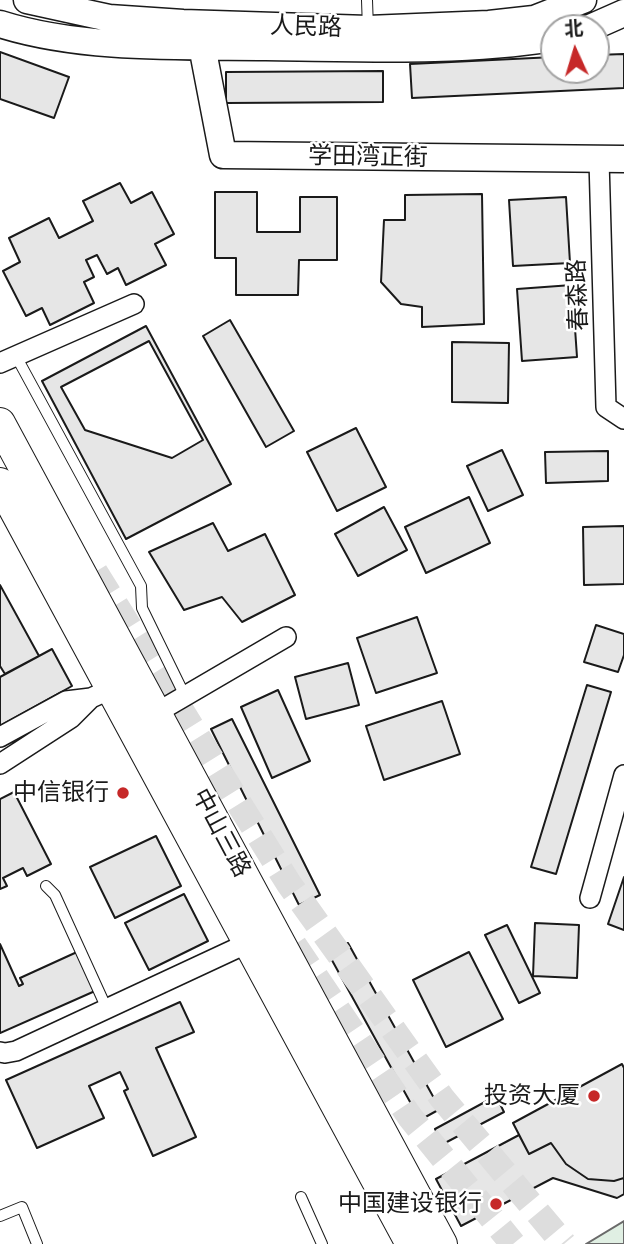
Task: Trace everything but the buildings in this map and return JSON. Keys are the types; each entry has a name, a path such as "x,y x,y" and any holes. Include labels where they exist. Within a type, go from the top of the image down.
{"main road":[{"name":"人民路","path":"27,0 184,23 368,29 489,24 534,19 583,0"},
{"path":"0,14 60,37"},
{"name":"人民路","path":"0,24 60,37 202,46 430,50 504,46 540,40"},
{"name":"学田湾正街","path":"202,46 223,155 612,159"},
{"path":"430,50 540,46"},
{"name":"中山三路","path":"0,423 442,1244"},
{"name":"中山三路","path":"0,483 101,693 248,943 411,1244"}],"street":[{"name":"春森路","path":"612,159 606,407 624,419"},
{"path":"8,359 134,304"},
{"path":"156,713 286,637"},
{"path":"0,737 66,701 101,693"},
{"path":"0,764 71,718 101,693"},
{"path":"590,898 624,775"},
{"path":"0,1052 16,1051 248,943"}],"lane":[{"path":"367,0 368,29"},
{"path":"8,359 141,586 142,608 185,696"},
{"path":"46,886 55,895 107,1009"},
{"path":"301,1197 322,1244"},
{"path":"0,1216 22,1207 37,1244"}],"green space":[{"path":"624,1221 624,1244 586,1244"}],"tunnel":[{"path":"95,572 289,884 442,1098 564,1244"},
{"path":"294,945 410,1117 513,1244"}],"place":[{"name":"中信银行","path":"123,793"},
{"name":"投资大厦","path":"594,1096"},
{"name":"中国建设银行","path":"496,1204"}]}
